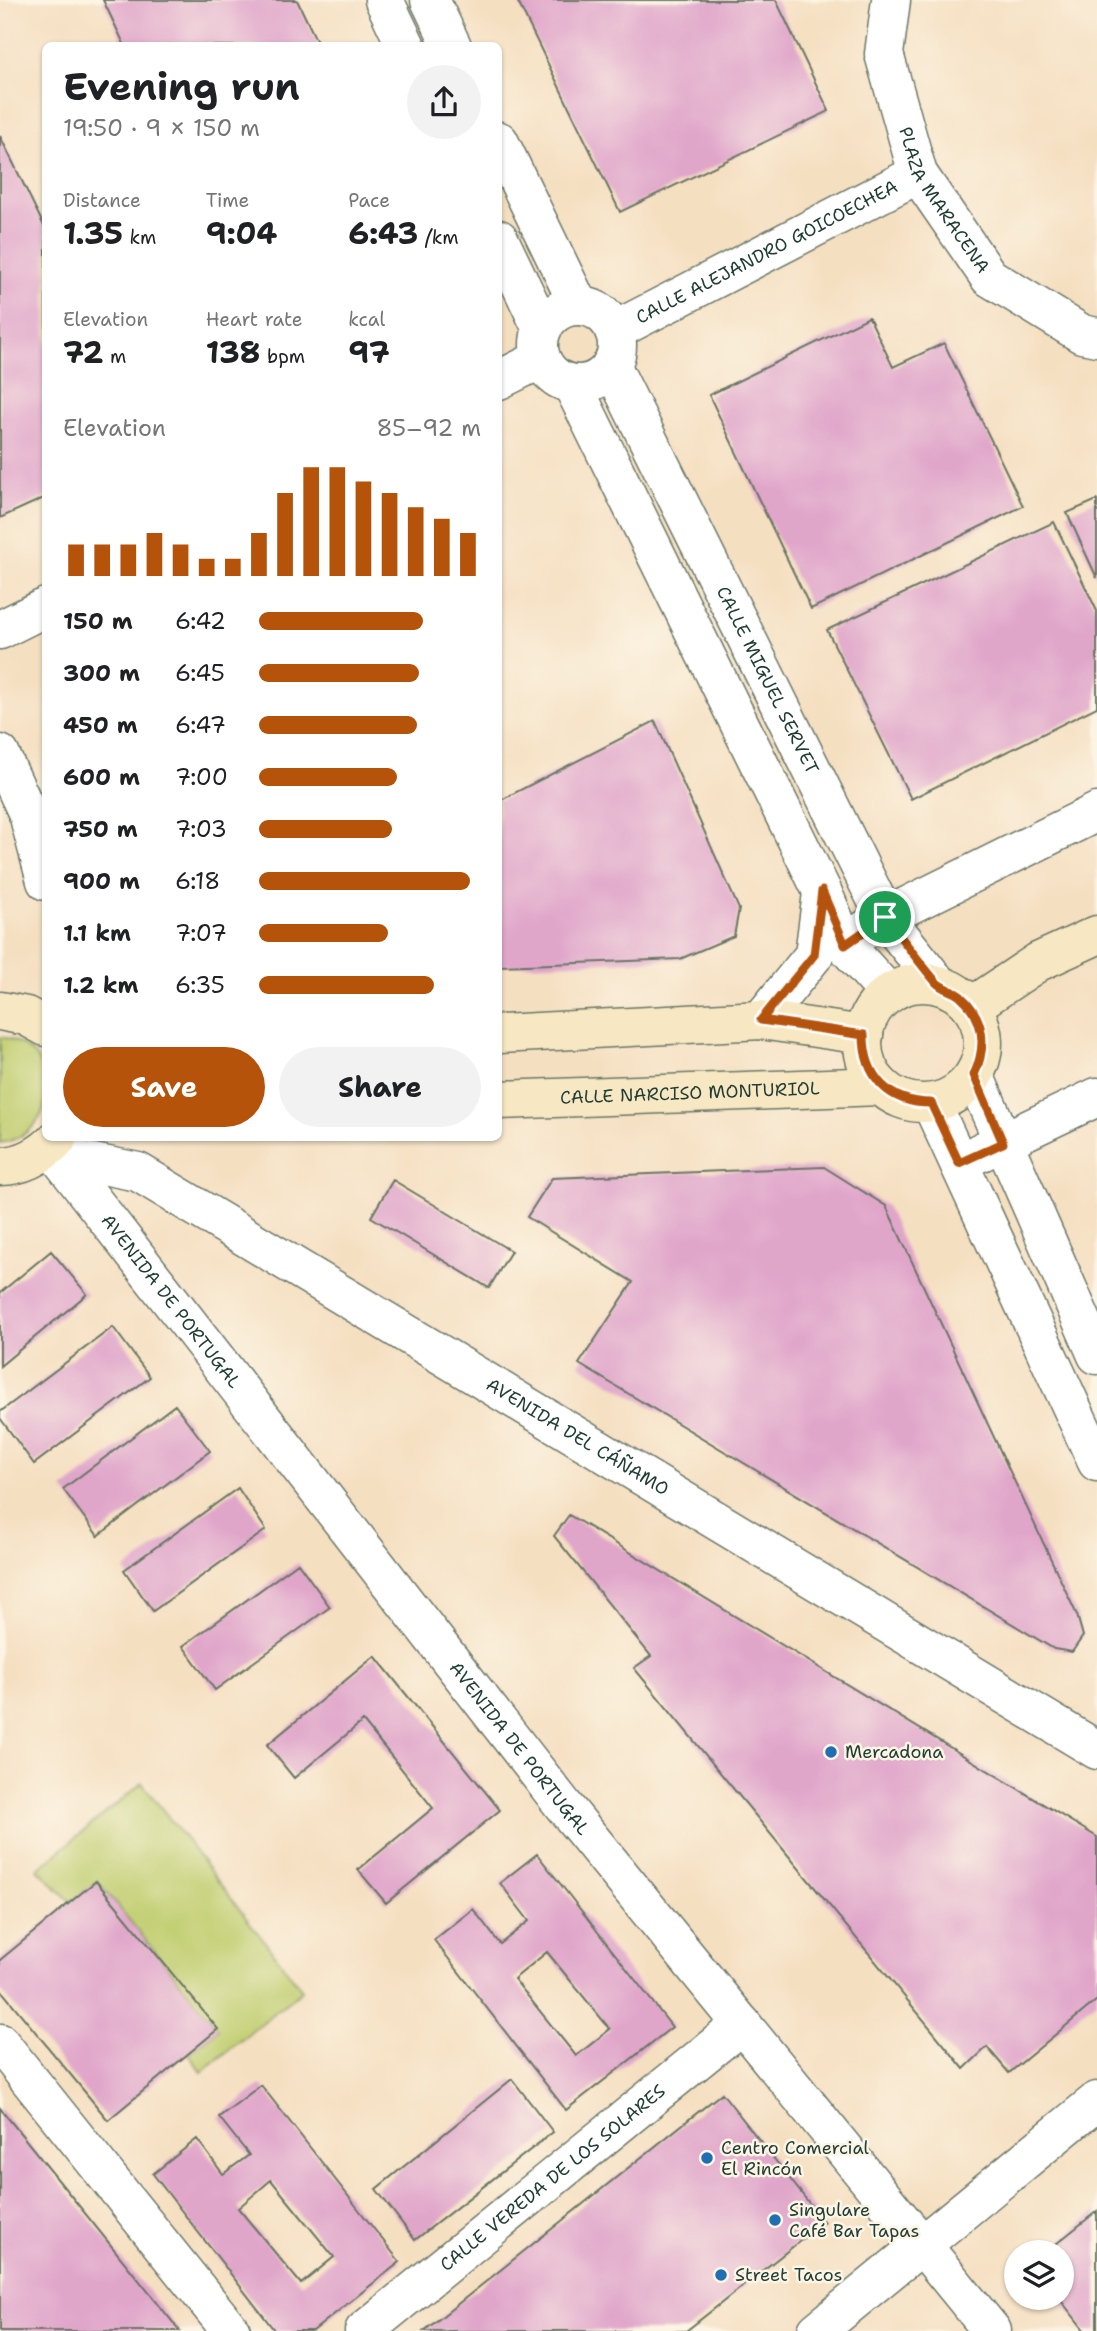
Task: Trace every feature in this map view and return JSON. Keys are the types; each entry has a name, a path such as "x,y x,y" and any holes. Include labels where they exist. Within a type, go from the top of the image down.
{"main road":[{"path":"971,1007 1038,962 1097,935"},
{"path":"922,983 939,985 957,993 971,1007 980,1024 983,1041 981,1059 974,1075 956,1093 931,1103 913,1103 896,1097 881,1086 870,1071 864,1053 864,1035 868,1019 889,994 922,983"},
{"path":"0,1011 26,1016 42,1025"},
{"path":"502,1034 761,1020 864,1035"},
{"name":"CALLE NARCISO MONTURIOL","path":"502,1100 881,1086"},
{"path":"0,1166 30,1160 55,1147"}],"street":[{"path":"384,0 404,42"},
{"path":"430,0 450,42"},
{"name":"PLAZA MARACENA","path":"891,0 884,54 918,174 989,277 1082,334 1097,337"},
{"path":"502,147 579,306"},
{"name":"CALLE ALEJANDRO GOICOECHEA","path":"613,348 918,174"},
{"path":"502,246 541,344 555,377 572,384 594,380 613,348 599,312 579,306 556,312 541,344 502,377"},
{"name":"CALLE MIGUEL SERVET","path":"613,348 885,917 939,985"},
{"path":"572,384 822,891 845,945 889,994"},
{"path":"0,630 42,609"},
{"path":"0,754 37,830 42,858"},
{"path":"845,945 885,917 1097,812"},
{"path":"761,1020 814,955 822,891"},
{"path":"974,1075 1097,1355"},
{"path":"959,1163 1097,1097"},
{"path":"931,1103 1097,1462"},
{"name":"AVENIDA DEL CÁÑAMO","path":"55,1147 138,1172 1097,1751"},
{"name":"AVENIDA DE PORTUGAL","path":"55,1147 556,1796 992,2331"},
{"name":"CALLE VEREDA DE LOS SOLARES","path":"364,2331 742,2024"},
{"path":"0,2043 231,2331"},
{"path":"817,2331 1097,2101"}],"green space":[{"path":"0,1037 20,1044 35,1056 42,1068 42,1112 35,1124 21,1136 0,1143"},
{"path":"142,1783 302,1990 202,2072 188,2054 218,2029 97,1881 71,1902 38,1869"}],"building":[{"path":"103,0 297,0 317,42 123,42"},
{"path":"517,0 776,0 829,111 620,212"},
{"path":"0,136 42,222 42,499 0,518"},
{"path":"869,317 893,367 944,343 1023,506 811,609 709,395"},
{"path":"1097,500 1097,578 1067,513"},
{"path":"1054,522 1097,611 1097,707 911,799 827,630"},
{"path":"655,721 739,909 734,936 680,959 502,966 502,799"},
{"path":"824,1167 886,1206 1077,1615 1083,1636 1072,1652 1054,1649 579,1364 633,1282 527,1217 552,1178"},
{"path":"393,1180 511,1251 489,1288 371,1217"},
{"path":"51,1251 87,1294 0,1366 0,1293"},
{"path":"113,1327 150,1377 34,1464 0,1418 0,1412"},
{"path":"175,1405 210,1451 98,1536 63,1489"},
{"path":"238,1488 266,1530 153,1611 124,1570"},
{"name":"Mercadona","path":"569,1515 1097,1837 1097,2000 1009,2073 987,2047 964,2069 634,1668 651,1656 554,1536"},
{"path":"298,1563 330,1607 215,1690 183,1646"},
{"path":"375,1656 500,1810 386,1903 358,1870 433,1808 363,1721 294,1778 267,1745"},
{"path":"537,1854 672,2027 566,2110 434,1940 473,1909 500,1944 529,1921 500,1883","holes":["547,1952 610,2029 576,2056 514,1979"]},
{"path":"96,1881 218,2029 108,2120 0,1989 0,1960"},
{"path":"512,2079 553,2132 415,2240 376,2189"},
{"path":"261,2085 400,2262 313,2331 275,2331 153,2174 197,2139 223,2174 249,2155 219,2117","holes":["271,2180 334,2257 301,2284 238,2208"]},
{"name":"Centro Comercial El Rincón","path":"722,2093 824,2222 686,2331 424,2331"},
{"path":"0,2108 180,2331 0,2331"},
{"path":"1097,2211 1097,2331 1085,2331 1068,2310 1074,2310 1074,2240 1061,2240"}],"place":[{"name":"Mercadona","path":"831,1752"},
{"name":"Centro Comercial El Rincón","path":"707,2158"},
{"name":"Singulare Café Bar Tapas","path":"775,2220"},
{"name":"Street Tacos","path":"721,2275"}],"route":[{"path":"822,891 845,945 885,917 939,985 957,993 971,1007 980,1024 983,1041 981,1059 974,1075 1003,1143 959,1163 931,1103 913,1103 896,1097 881,1086 870,1071 864,1053 864,1035 761,1020 814,955 822,891"}]}
